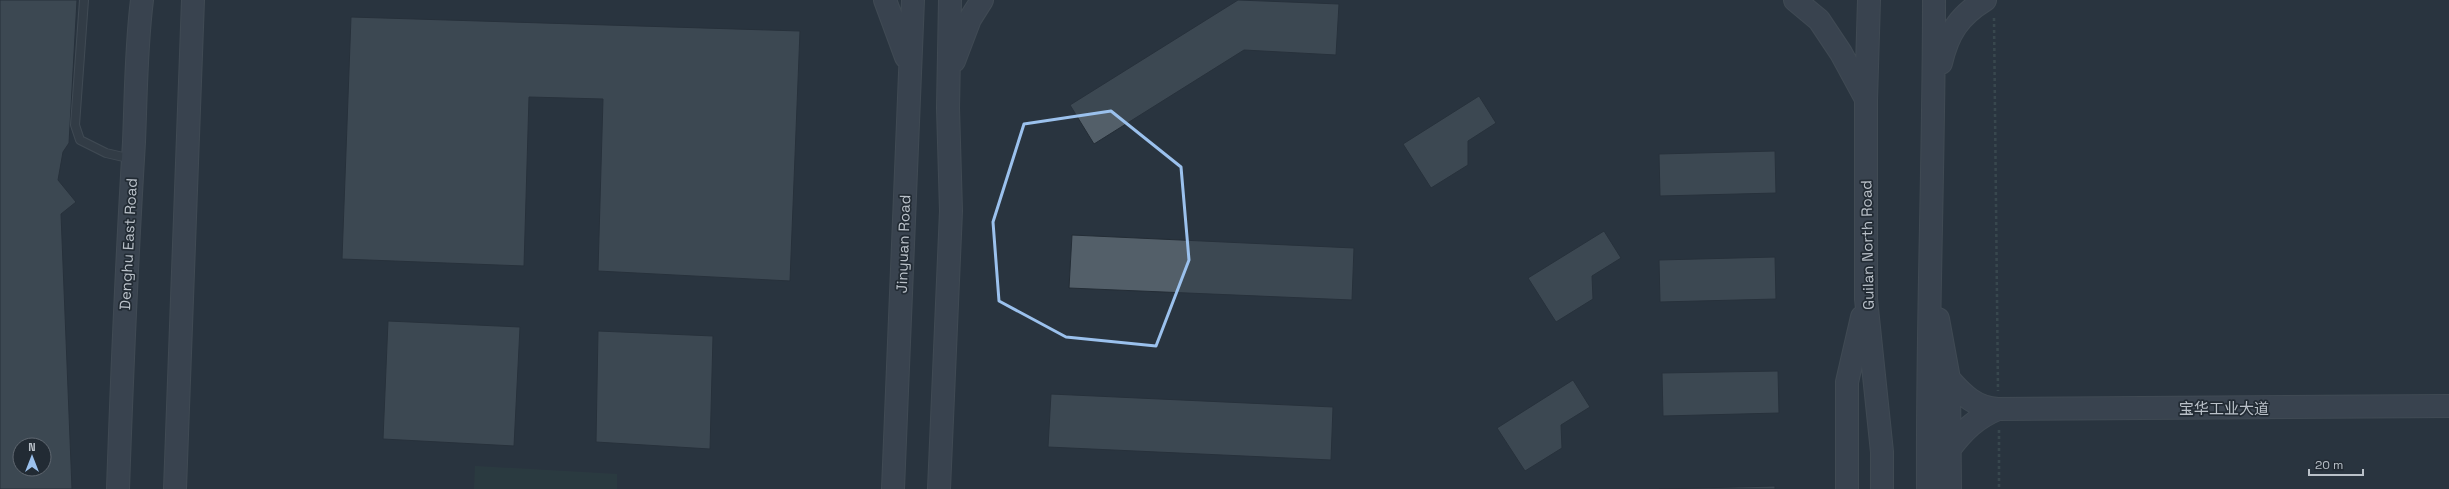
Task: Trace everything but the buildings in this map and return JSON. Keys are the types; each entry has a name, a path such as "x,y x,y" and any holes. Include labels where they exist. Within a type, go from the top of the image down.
{"main road":[{"path":"132,0 137,33"},
{"name":"Denghu East Road","path":"118,489 126,275 133,159 137,33 142,0"},
{"path":"175,489 194,0"},
{"path":"193,22 203,0"},
{"path":"885,0 910,72"},
{"name":"Jinyuan Road","path":"893,489 913,0"},
{"path":"939,489 951,211 949,73 950,0"},
{"path":"949,73 970,19 982,0"},
{"path":"1795,0 1819,20 1841,53 1866,100"},
{"name":"Guilan North Road","path":"1869,0 1866,100 1866,299 1882,452 1882,489"},
{"path":"1928,489 1927,355 1932,287 1934,0"},
{"path":"1934,91 1946,40 1967,11 1990,8"},
{"path":"1932,287 1949,379 1950,489"},
{"path":"1847,489 1847,382 1866,299"},
{"path":"1949,379 1963,395 1987,408 1998,409"},
{"name":"宝华工业大道","path":"1998,409 2449,406"},
{"path":"1949,450 1961,434 1982,416 1998,409"}],"lane":[{"path":"84,0 75,125 80,140 106,153 133,159"}],"path":[{"path":"1990,8 2000,489"}],"highlighted area":[{"path":"1111,111 1181,167 1189,260 1156,346 1066,337 999,301 993,222 1024,124"}],"green space":[{"path":"475,466 617,474 617,489 474,489"}]}
